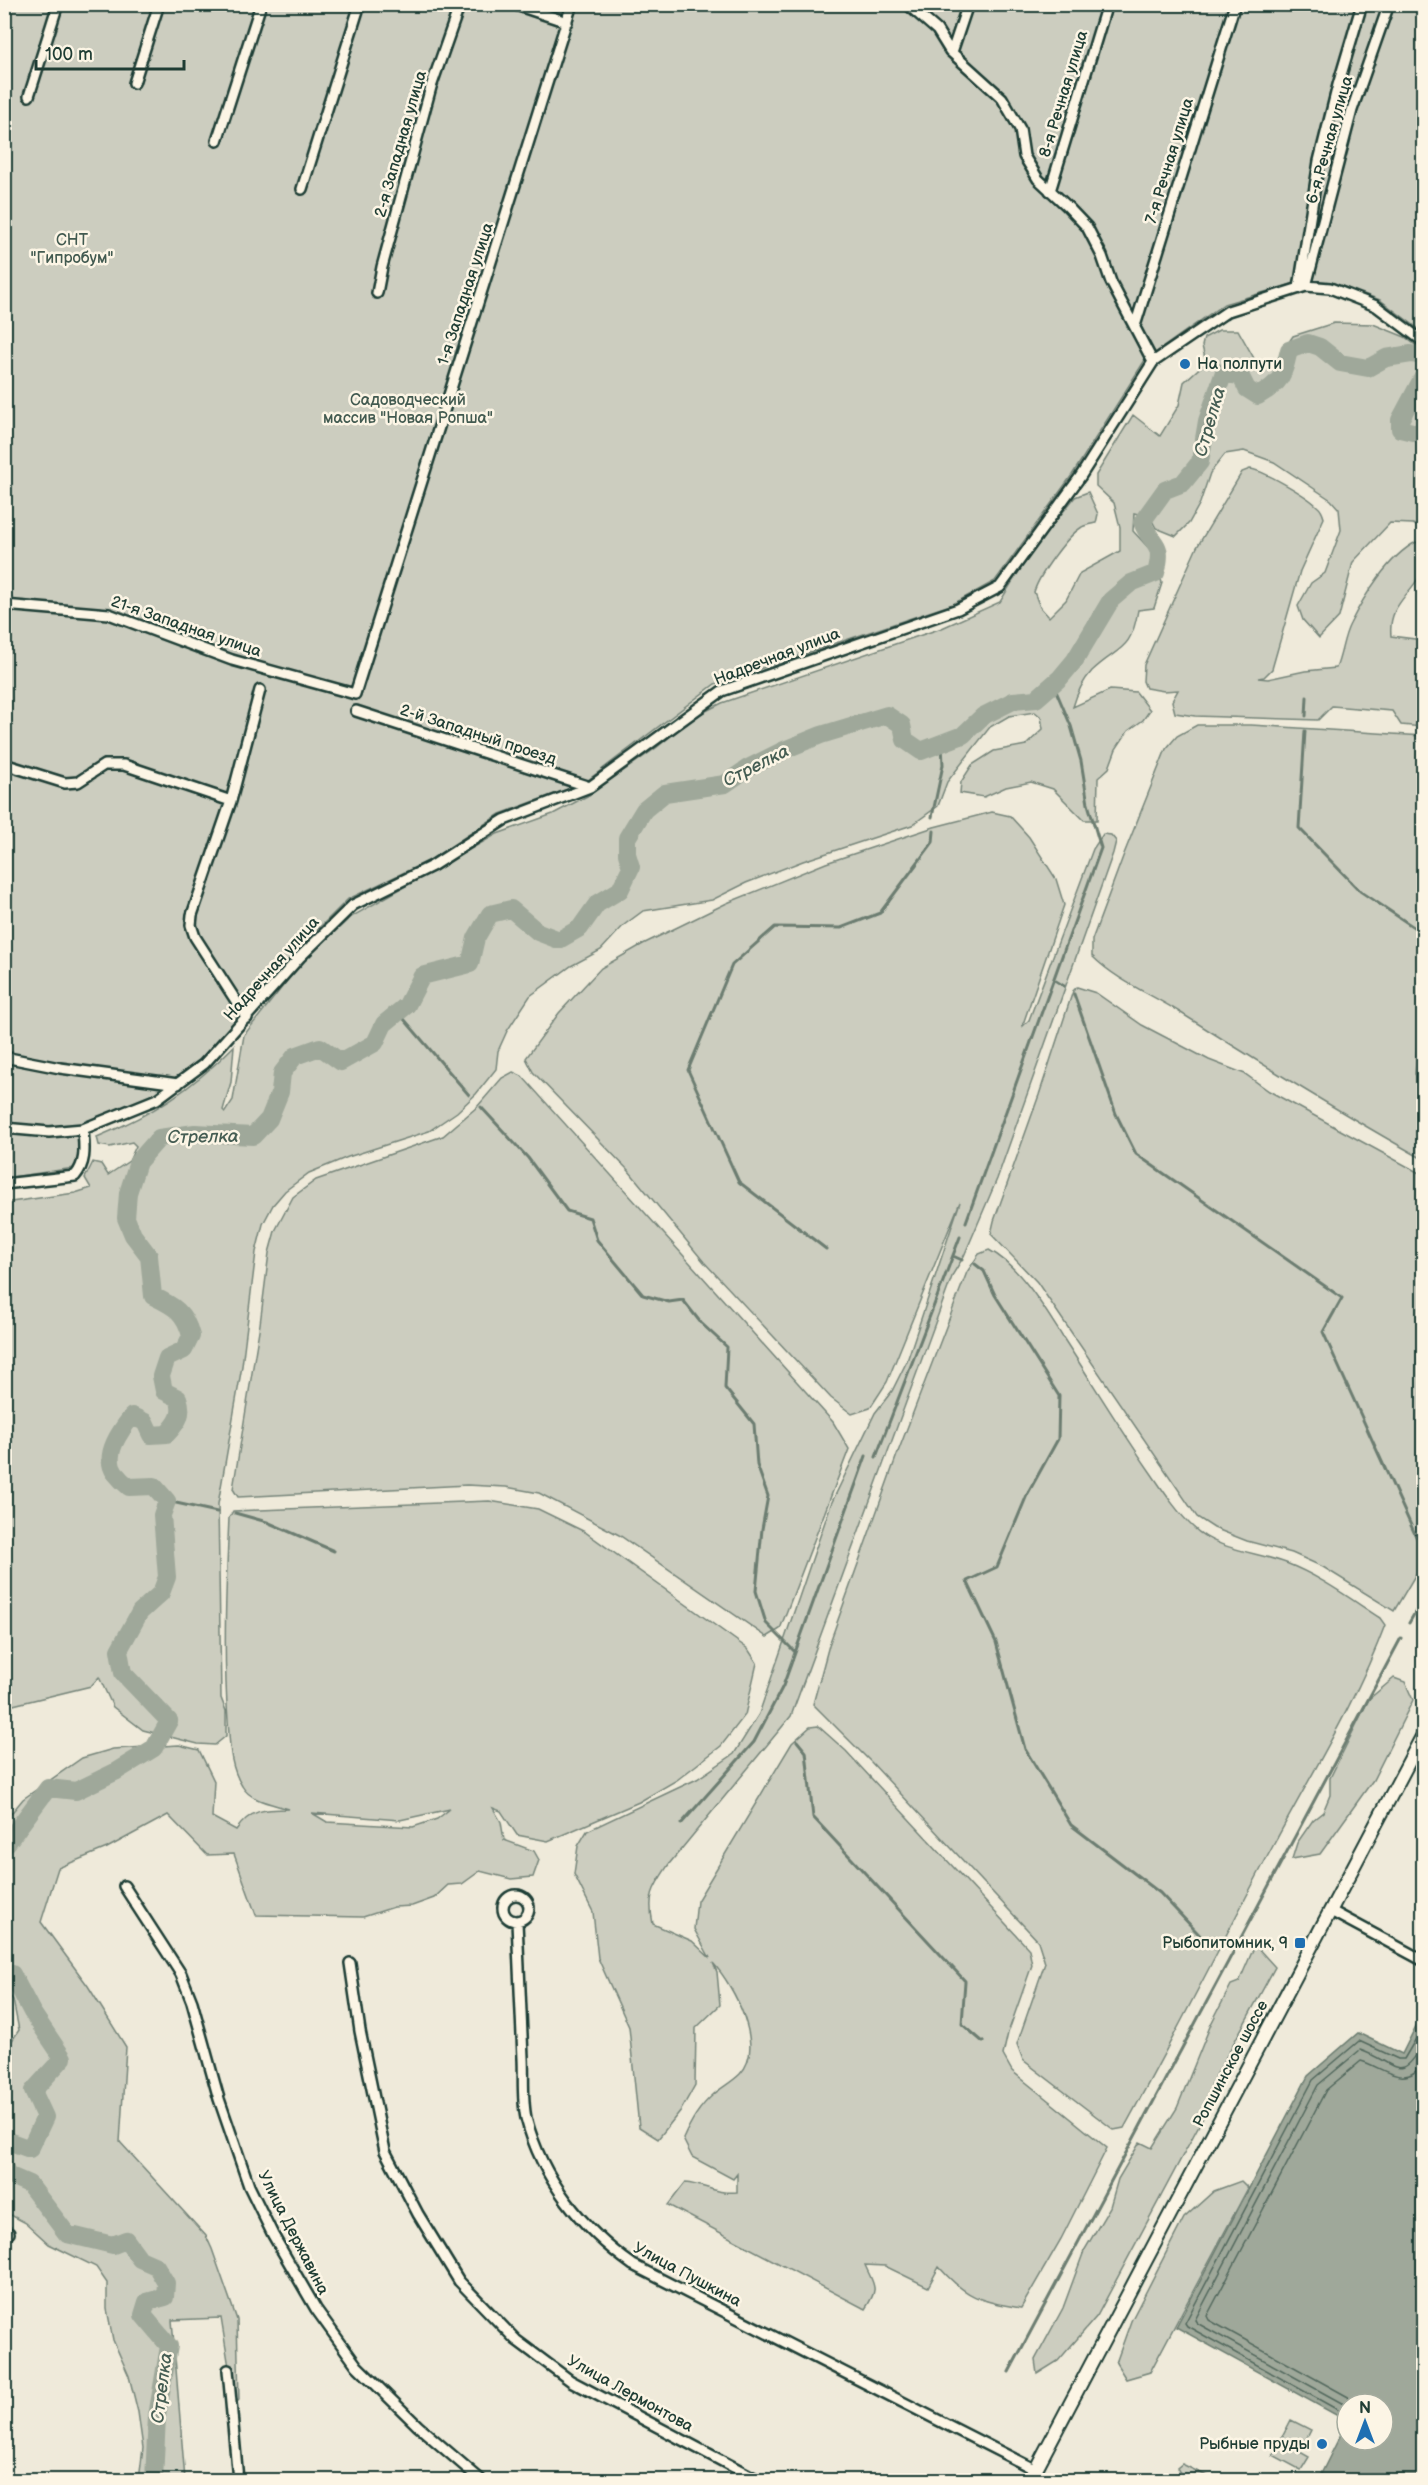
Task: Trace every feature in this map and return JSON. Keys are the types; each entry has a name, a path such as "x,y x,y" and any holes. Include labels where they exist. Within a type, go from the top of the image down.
{"main road":[{"name":"Ропшинское шоссе","path":"1033,2475 1424,1733"}],"street":[{"path":"29,96 58,4"},
{"path":"134,83 159,4"},
{"path":"217,141 261,4"},
{"path":"302,189 360,4"},
{"name":"2-я Западная улица","path":"377,293 381,267 430,87 460,4"},
{"path":"513,4 567,22"},
{"name":"1-я Западная улица","path":"355,694 572,4"},
{"path":"907,4 937,30 952,52 1002,98 1020,129 1024,156 1038,179 1087,227 1153,362"},
{"path":"952,52 968,4"},
{"name":"8-я Речная улица","path":"1050,191 1107,4"},
{"name":"7-я Речная улица","path":"1135,326 1235,4"},
{"name":"6-я Речная улица","path":"1303,287 1319,161 1362,4"},
{"name":"6-я Речная улица","path":"1303,287 1352,110 1389,4"},
{"name":"Надречная улица","path":"4,1128 50,1132 83,1129 157,1100 204,1064 300,957 353,905 432,866 504,820 590,787 722,691 958,609 1000,587 1080,477 1153,362 1228,311 1303,287 1330,288 1376,306 1424,342"},
{"name":"21-я Западная улица","path":"4,605 109,614 232,660 355,694"},
{"path":"247,1018 195,937 191,925 192,915 231,801 260,690"},
{"name":"2-й Западный проезд","path":"356,711 590,787"},
{"path":"4,764 65,783 78,782 105,765 124,765 231,801"},
{"path":"4,1057 60,1068 178,1084"},
{"path":"4,1184 75,1176 84,1158 83,1129"},
{"name":"Улица Державина","path":"124,1886 181,1974 192,2002 219,2099 249,2186 273,2235 316,2309 357,2366 418,2426 481,2481"},
{"path":"1331,1911 1424,1961"},
{"name":"Улица Пушкина","path":"517,1922 525,2115 537,2153 555,2185 579,2218 608,2247 633,2265 1033,2475"},
{"name":"Улица Лермонтова","path":"350,1963 360,2031 385,2151 418,2214 459,2281 516,2340 571,2381 758,2481"},
{"path":"228,2370 238,2481"}],"green space":[{"name":"Садоводческий массив \"Новая Ропша\"","path":"4,5 1423,5 1423,332 1380,300 1331,282 1305,280 1224,304 1145,360 1072,475 995,581 953,604 715,684 584,783 500,814 430,860 348,899 295,952 232,1027 200,1059 153,1094 91,1126 74,1168 5,1178"},
{"path":"1334,323 1373,324 1405,337 1423,351 1423,529 1413,524 1390,523 1353,562 1339,617 1319,638 1303,620 1298,606 1311,583 1325,573 1341,530 1339,509 1331,500 1274,462 1244,451 1225,454 1210,473 1200,503 1189,523 1176,536 1156,528 1150,517 1134,513 1133,531 1155,555 1162,583 1154,608 1138,610 1132,634 1127,642 1088,675 1073,707 1110,690 1136,692 1150,710 1143,720 1128,731 1116,749 1109,768 1098,778 1097,820 1084,820 1053,789 1031,782 1006,787 984,797 960,793 961,782 972,765 994,751 1026,745 1043,729 1041,717 1035,712 1009,716 990,727 947,782 938,806 912,825 803,861 746,883 712,900 643,911 624,925 601,950 571,966 530,996 507,1031 498,1051 496,1069 476,1094 457,1112 429,1131 348,1157 309,1173 285,1191 273,1205 263,1224 256,1252 242,1366 218,1504 221,1698 226,1711 226,1736 215,1745 198,1744 143,1730 113,1707 99,1677 91,1686 5,1707 4,1203 75,1193 91,1188 85,1178 93,1162 101,1164 108,1175 129,1161 136,1146 132,1142 110,1147 99,1145 97,1137 154,1110 202,1076 234,1046 231,1082 223,1110 225,1112 233,1100 244,1035 303,961 351,917 497,834 553,814 589,795 656,748 696,716 722,703 942,628 1000,602 1030,553 1075,497 1088,492 1098,514 1096,523 1082,527 1069,539 1047,566 1034,592 1040,607 1049,617 1066,600 1080,573 1120,551 1120,527 1114,503 1096,486 1096,475 1133,415 1160,436 1179,405 1184,382 1206,362 1202,346 1204,338 1219,330 1238,330 1255,360 1270,370 1293,336"},
{"path":"1250,469 1304,496 1318,507 1324,518 1300,571 1272,669 1264,677 1258,678 1268,679 1305,671 1336,668 1348,629 1370,589 1396,557 1416,542 1423,546 1422,571 1396,609 1391,626 1391,636 1423,640 1423,727 1401,725 1392,711 1332,706 1318,720 1195,716 1175,713 1172,701 1178,690 1164,691 1146,688 1143,681 1144,665 1197,547 1242,472"},
{"path":"1197,725 1251,725 1423,736 1423,1159 1123,980 1092,956 1092,940 1166,749 1177,736"},
{"path":"992,812 1010,816 1029,837 1056,879 1064,905 1022,1027 1029,1020 1093,849 1103,834 1111,835 1116,841 1113,853 997,1179 964,1256 953,1274 791,1716 669,1864 655,1886 651,1899 653,1924 692,1941 710,1958 694,1929 697,1901 792,1743 810,1727 818,1726 846,1751 1029,1949 1032,1965 1008,2033 1003,2055 1012,2071 1107,2148 1061,2239 1021,2308 975,2297 958,2286 939,2267 928,2287 885,2266 865,2265 873,2282 874,2291 865,2309 668,2205 685,2183 723,2192 737,2192 737,2174 733,2179 692,2157 683,2139 692,2120 704,2104 734,2080 747,2062 750,2048 744,2017 730,1986 713,1963 717,1972 720,2005 696,2028 695,2085 681,2110 658,2139 639,2127 629,2027 598,1958 593,1912 574,1874 578,1846 587,1831 697,1779 734,1754 759,1714 831,1504 875,1413 892,1391 907,1361 960,1202 887,1382 870,1408 852,1414 831,1398 704,1262 629,1171 533,1072 526,1058 559,1013 601,968 643,944 727,903 826,863 934,827"},
{"path":"1077,987 1096,993 1142,1025 1209,1060 1245,1074 1269,1091 1423,1175 1423,1562 1394,1611 1323,1567 1292,1553 1247,1541 1214,1528 1197,1517 1037,1282 991,1234 1073,991"},
{"path":"513,1072 522,1076 833,1422 849,1449 780,1629 767,1637 619,1535 539,1493 506,1487 467,1485 238,1497 233,1489 260,1324 269,1253 275,1231 293,1197 316,1180 443,1136 477,1107 502,1078"},
{"path":"989,1250 1011,1266 1048,1313 1171,1502 1193,1527 1202,1535 1225,1546 1275,1559 1311,1574 1380,1618 1385,1625 1348,1709 1143,2093 1124,2128 1114,2130 1023,2060 1017,2044 1045,1963 1038,1941 871,1762 813,1704 829,1645 898,1452 967,1272 979,1254"},
{"path":"489,1501 538,1509 585,1532 748,1649 757,1663 745,1715 721,1746 677,1780 639,1802 548,1841 517,1835 501,1811 493,1808 501,1822 504,1840 534,1851 539,1860 533,1877 511,1879 480,1871 462,1884 448,1885 434,1898 412,1906 394,1907 363,1917 256,1915 234,1854 207,1855 168,1815 107,1848 58,1868 41,1922 88,1986 126,2047 120,2142 206,2236 237,2320 239,2400 235,2404 221,2318 172,2320 185,2480 139,2480 143,2448 138,2412 129,2376 113,2340 107,2309 107,2283 96,2267 49,2244 26,2223 5,2212 5,2051 19,2030 13,2000 5,1990 4,1822 23,1799 82,1758 113,1749 179,1745 199,1750 214,1781 212,1817 236,1830 253,1814 272,1809 289,1809 251,1796 242,1786 232,1762 226,1695 225,1644 229,1518 233,1511","holes":["450,1809 437,1819 413,1827 327,1822 312,1813 400,1820"]},
{"path":"1394,1678 1405,1682 1413,1700 1373,1780 1320,1854 1292,1859 1297,1843 1313,1820 1323,1812 1330,1795 1330,1778 1369,1699"},
{"path":"1255,1945 1275,1967 1212,2083 1207,2110 1097,2316 1058,2361 1037,2374 1035,2360 1063,2308 1084,2251 1110,2207 1118,2179 1140,2142 1152,2148 1177,2108 1211,2024 1231,1985 1239,1982"},
{"path":"1241,2181 1248,2188 1150,2372 1126,2379 1116,2363 1131,2321 1184,2218 1214,2191"},
{"path":"1291,2420 1311,2430 1300,2452 1309,2457 1301,2470 1273,2455"},
{"path":"1182,2464 1215,2480 1184,2480 1177,2468"}],"water":[{"path":"1423,2012 1423,2480 1318,2480 1335,2446 1335,2452 1395,2452 1395,2392 1335,2392 1335,2414 1176,2327 1308,2076 1358,2033 1402,2054"}],"waterway":[{"name":"Стрелка","path":"4,1847 48,1788 76,1791 115,1772 154,1748 169,1721 123,1673 119,1650 140,1612 161,1593 167,1577 162,1515 167,1501 154,1486 129,1487 115,1473 111,1458 115,1443 132,1416 145,1422 151,1435 167,1434 177,1422 180,1413 178,1398 164,1391 161,1376 167,1358 184,1350 191,1336 189,1328 178,1311 153,1296 149,1256 133,1235 126,1218 128,1193 138,1162 159,1138 195,1133 253,1136 269,1119 280,1092 282,1073 295,1056 320,1047 341,1062 375,1043 384,1024 407,1005 422,976 470,964 476,938 490,914 511,909 538,932 559,940 580,928 597,904 620,890 631,867 627,854 627,838 644,810 665,793 725,784 748,768 784,750 821,735 887,715 902,725 905,740 921,751 963,735 983,716 1013,701 1036,699 1060,678 1075,660 1111,600 1131,583 1156,573 1158,549 1142,522 1165,490 1183,483 1200,462 1207,421 1224,372 1241,377 1247,389 1258,396 1272,387 1280,378 1289,350 1308,343 1320,347 1340,363 1368,368 1386,358 1411,354 1422,356 1424,359"},
{"name":"Стрелка","path":"1424,375 1400,420 1400,429 1421,434 1424,432"},
{"path":"966,1222 1101,848 1088,804 1081,761 1071,726 1053,684"},
{"path":"1306,716 1307,697"},
{"path":"1305,731 1299,828 1360,891 1424,934"},
{"path":"932,817 943,765 942,744"},
{"path":"826,1249 739,1182 688,1070 732,965 775,927 841,928 880,913 933,842 934,831"},
{"path":"1424,943 1416,1074 1424,1079"},
{"path":"1056,981 1064,986"},
{"path":"1074,994 1116,1114 1136,1154 1342,1298 1323,1332 1424,1554"},
{"path":"398,1012 469,1095"},
{"path":"481,1107 528,1158 567,1211 590,1218 597,1240 643,1295 669,1302 683,1300 701,1323 727,1347 725,1388 754,1424 757,1465 768,1496 762,1529 756,1591 766,1623 794,1651"},
{"path":"876,1457 960,1237"},
{"path":"953,1256 962,1260"},
{"path":"975,1264 984,1271 995,1295 1059,1396 1058,1439 1027,1495 997,1567 967,1581 996,1642 1025,1749 1071,1825 1160,1893 1210,1946 1216,1949"},
{"path":"681,1824 754,1742 783,1686 866,1456"},
{"path":"167,1501 217,1512"},
{"path":"235,1513 267,1522 334,1551"},
{"path":"1409,1623 1424,1597"},
{"path":"1009,2372 1401,1638"},
{"path":"797,1741 806,1752 813,1817 965,1981 962,2024 983,2042"},
{"name":"Стрелка","path":"4,1970 12,1974 32,2012 63,2058 33,2091 45,2117 30,2149 8,2141 4,2146"},
{"name":"Стрелка","path":"4,2166 8,2175 29,2184 67,2234 113,2245 126,2240 140,2259 156,2266 166,2283 165,2297 147,2302 143,2315 169,2346 157,2416 154,2480"},
{"path":"1258,2474 1272,2480"}],"place":[{"name":"На полпути","path":"1185,364"},
{"name":"Рыбопитомник, 9","path":"1300,1943"},
{"name":"Рыбные пруды","path":"1322,2444"}],"park label":[{"name":"СНТ \"Гипробум\"","path":"72,249"}]}
